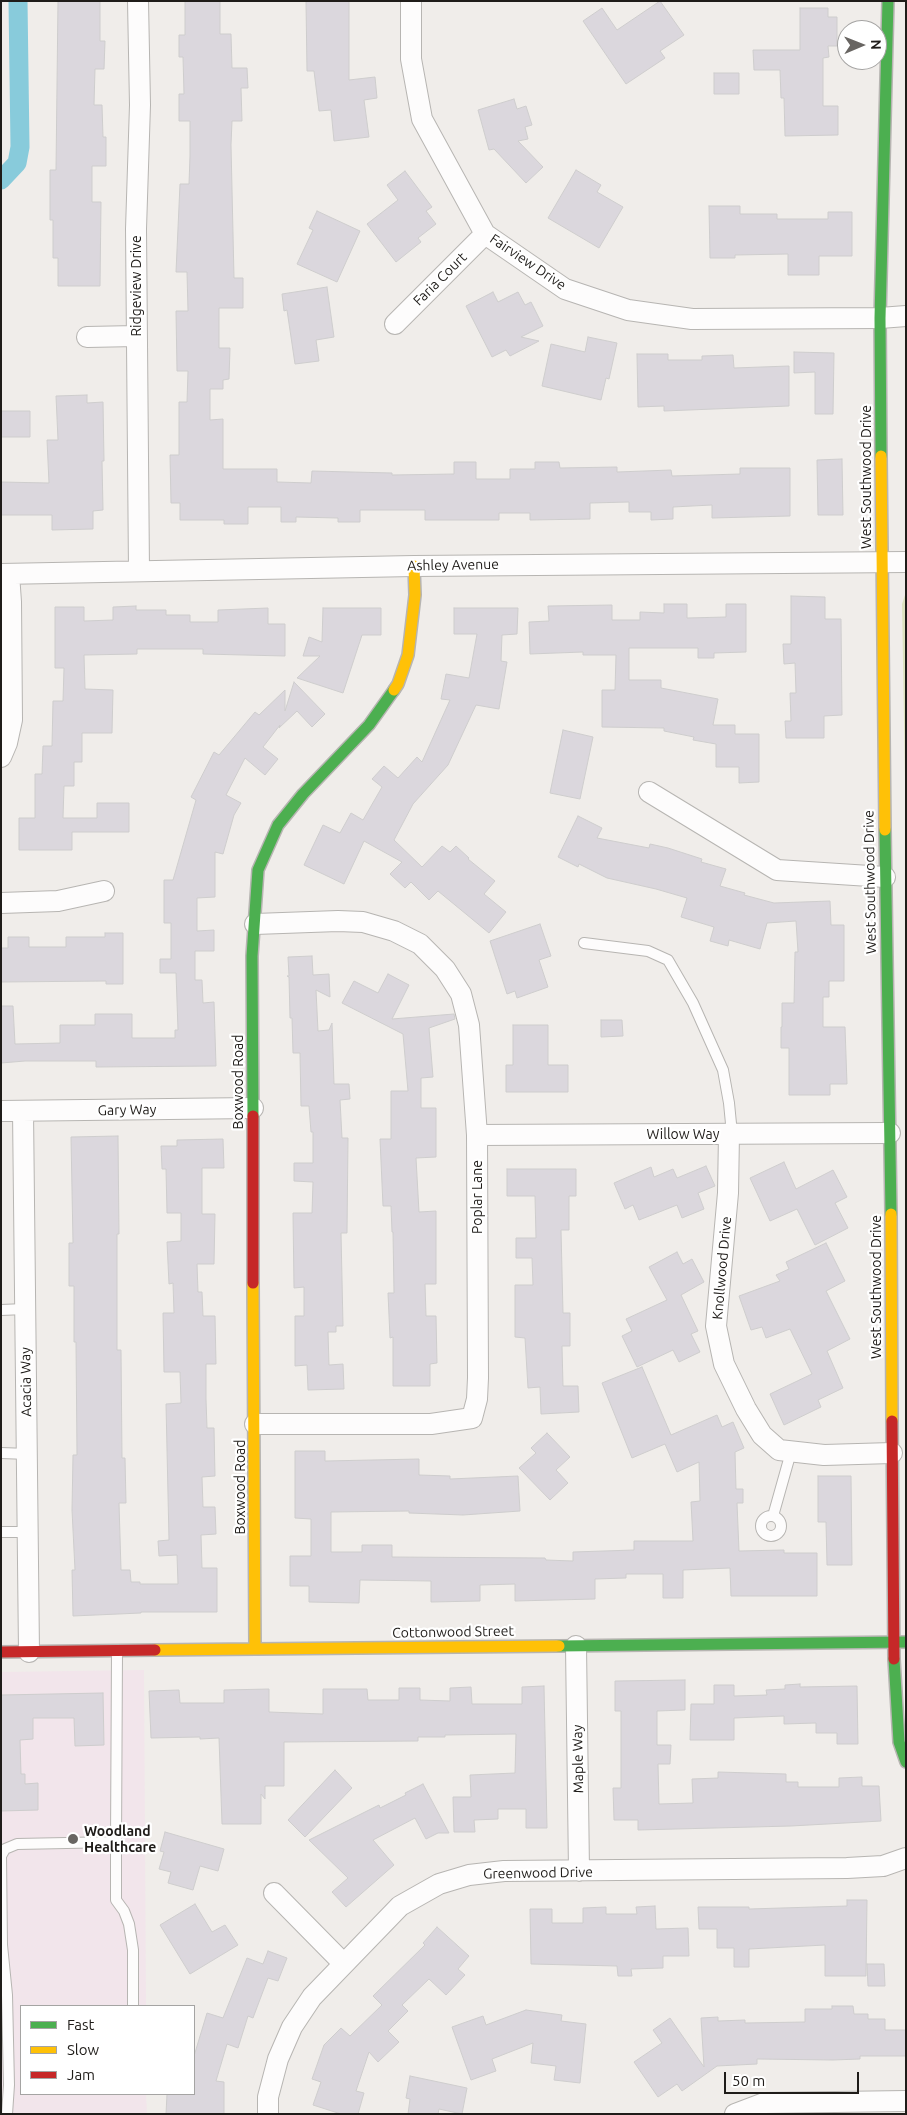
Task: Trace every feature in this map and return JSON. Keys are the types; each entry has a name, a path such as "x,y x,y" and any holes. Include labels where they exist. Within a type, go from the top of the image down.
{"street":[{"name":"Ridgeview Drive","path":"138,1 140,105 136,229 136,336 139,571"},
{"name":"Fairview Drive","path":"411,1 411,59 422,119 485,234 565,289 628,310 692,319 880,318 906,316"},
{"name":"West Southwood Drive","path":"888,1 880,318 881,561 890,1133 892,1453 900,1534 900,1642 895,1708 899,1742 906,1762"},
{"name":"Faria Court","path":"395,324 485,234"},
{"path":"87,337 136,336"},
{"name":"Ashley Avenue","path":"5,574 414,566 906,562"},
{"name":"Boxwood Road","path":"255,1649 252,956 258,870 266,847 278,825 303,794 369,725 398,684 408,655 412,628 415,595 414,566"},
{"path":"1,757 7,743 12,720 11,602 5,574"},
{"path":"649,792 777,870 885,877"},
{"path":"1,903 58,901 104,891"},
{"name":"Poplar Lane","path":"255,924 363,922 394,931 420,944 445,969 461,994 469,1025 477,1135 478,1378 477,1399 472,1418 431,1424 255,1424"},
{"name":"Gary Way","path":"1,1111 253,1108"},
{"name":"Acacia Way","path":"23,1111 29,1652"},
{"name":"Willow Way","path":"477,1135 890,1133"},
{"name":"Knollwood Drive","path":"730,1134 728,1193 716,1326 724,1364 746,1409 762,1435 779,1450 824,1455 892,1453"},
{"name":"Cottonwood Street","path":"1,1652 900,1642"},
{"name":"Maple Way","path":"576,1646 579,1871"},
{"name":"Greenwood Drive","path":"268,2114 268,2097 278,2059 292,2027 312,1997 400,1906 439,1884 469,1875 504,1871 847,1868 882,1866 906,1858"},
{"path":"274,1893 344,1964"},
{"path":"736,2114 764,2103 906,2101"}],"lane":[{"path":"584,943 648,951 668,960 693,1003 723,1070 729,1103 730,1134"},
{"path":"890,1284 906,1284"},
{"path":"1,1310 25,1309"},
{"path":"773,1516 791,1452"},
{"path":"1,1453 28,1454"},
{"path":"1,1532 29,1532"},
{"path":"117,1651 116,1900 129,1924 132,1950 133,2005"},
{"path":"7,2114 9,2085 7,1995 1,1945 1,1856 5,1849 11,1845 116,1842"}],"shaded area":[{"name":"Woodland Healthcare","path":"144,1670 146,2005 20,2005 20,2095 146,2095 147,2114 1,2114 1,1672"}],"green space":[{"path":"906,592 906,840 902,604"}],"building":[{"path":"58,1 100,1 100,41 105,41 104,69 95,69 94,105 102,105 103,137 106,137 106,166 92,166 92,202 101,202 100,286 58,286 58,258 53,258 53,220 50,220 50,170 56,170"},
{"path":"185,1 220,1 220,34 231,34 232,68 247,68 248,88 241,88 242,121 232,121 231,145 234,278 243,278 243,308 219,308 219,348 230,348 229,379 223,380 223,389 210,389 210,420 223,419 223,469 277,469 277,482 311,483 312,471 392,473 392,475 454,474 454,462 476,462 476,479 510,479 510,469 535,469 535,462 559,462 560,468 617,467 617,472 671,470 672,476 740,474 740,468 790,468 790,516 712,518 712,505 673,507 673,519 651,520 651,512 629,512 629,502 590,503 590,519 530,520 530,513 499,513 499,520 425,520 425,510 360,510 360,522 338,522 338,518 296,517 296,522 281,522 281,507 248,507 248,524 224,524 224,520 180,520 180,503 171,503 170,455 179,455 179,402 187,402 188,371 177,371 176,311 188,311 187,272 176,272 180,184 189,184 190,156 190,121 179,121 179,94 184,94 183,57 179,57 179,35 185,35"},
{"path":"306,1 349,1 349,80 375,77 377,98 364,100 369,137 334,141 331,110 319,111 314,71 307,71"},
{"path":"660,1 684,35 660,51 665,58 626,84 583,21 602,8 617,30"},
{"path":"800,8 828,8 828,17 837,17 837,46 828,46 829,57 823,58 823,106 838,106 838,135 785,136 784,98 781,98 780,70 754,70 753,50 800,50"},
{"path":"714,73 739,73 739,94 714,94"},
{"path":"514,99 517,109 526,106 532,125 525,127 528,139 518,141 543,167 526,183 494,149 489,150 478,110"},
{"path":"576,170 601,185 597,192 623,207 599,248 548,218"},
{"path":"405,171 432,207 426,211 436,224 418,238 421,242 396,262 367,224 398,200 387,185"},
{"path":"709,206 740,206 740,214 777,214 777,219 828,219 828,212 852,212 852,256 819,256 819,275 788,275 788,254 735,255 735,258 710,258"},
{"path":"317,211 360,231 337,282 297,264 313,230 309,228"},
{"path":"327,287 334,337 316,340 319,361 295,364 287,310 284,311 282,294"},
{"path":"493,292 498,302 518,292 525,305 531,302 543,326 521,337 539,341 510,356 506,350 492,357 466,306"},
{"path":"588,337 617,343 609,379 606,378 601,400 542,386 551,344 585,352"},
{"path":"794,352 834,353 833,414 815,414 815,372 794,373"},
{"path":"637,354 668,354 668,360 702,360 702,356 733,355 734,368 789,366 789,406 664,411 664,406 638,407"},
{"path":"87,395 87,403 103,402 103,510 93,511 93,529 52,530 52,515 1,515 1,482 49,483 47,440 58,440 56,396"},
{"path":"1,411 30,411 30,437 1,437"},
{"path":"842,459 843,515 818,515 817,460"},
{"path":"791,596 825,597 825,619 841,619 842,715 824,716 824,738 786,738 785,721 791,721 790,693 796,693 795,663 784,664 783,644 791,644"},
{"path":"664,604 687,604 687,618 726,617 726,604 746,604 746,652 714,653 714,658 698,658 698,648 629,648 629,680 661,680 661,688 718,699 713,725 735,725 735,734 759,734 759,782 739,783 739,767 716,767 716,744 693,740 694,737 664,731 664,728 602,727 602,690 615,690 616,655 583,655 583,652 530,654 529,622 549,621 548,606 612,605 612,620 640,620 640,612 664,613"},
{"path":"136,606 136,610 166,610 166,615 190,615 190,622 218,622 218,610 268,608 268,624 285,624 285,656 203,654 203,649 137,649 137,654 84,655 85,689 113,690 112,733 82,733 82,762 74,762 74,786 64,786 63,818 97,818 97,803 129,803 129,832 72,832 72,850 19,850 19,818 35,818 35,774 42,774 43,746 52,746 53,701 63,701 64,668 55,668 55,607 84,607 84,621 113,620 113,607"},
{"path":"323,608 381,608 381,635 362,635 343,693 297,678 320,656 303,656 309,637 322,642"},
{"path":"454,608 518,608 517,634 502,635 501,661 507,662 499,709 476,705 448,765 413,804 394,840 422,867 442,846 450,852 456,846 468,859 495,881 484,894 506,912 489,933 438,891 429,900 411,882 405,888 390,874 402,862 364,841 344,884 304,865 323,825 340,833 351,813 363,820 382,787 372,779 384,766 398,778 417,757 422,762 450,700 441,699 446,674 469,678 477,634 454,634"},
{"path":"294,682 325,714 312,727 297,711 279,728 280,725 263,747 278,759 265,775 245,758 226,795 241,803 234,815 223,854 215,852 215,897 197,898 197,931 214,930 214,951 195,951 195,980 202,980 203,1003 214,1002 216,1066 96,1067 96,1061 1,1063 1,1006 13,1006 15,1044 60,1043 60,1025 95,1025 95,1014 132,1014 132,1038 175,1038 175,1030 178,1030 176,973 160,973 160,959 171,959 171,923 164,923 164,880 173,880 196,800 191,797 214,752 219,755 255,712 259,715 285,690 285,711"},
{"path":"563,730 593,737 580,799 550,793"},
{"path":"578,816 602,828 597,838 649,848 650,844 668,848 702,859 701,862 726,869 720,886 745,893 744,895 774,903 830,901 831,925 844,925 844,981 829,981 829,997 823,997 823,1027 845,1027 847,1084 830,1084 830,1095 789,1095 789,1048 781,1048 781,1027 782,1003 794,1003 795,952 798,952 796,921 767,923 760,949 729,940 728,946 710,941 714,927 681,917 687,898 607,878 579,864 578,867 558,857"},
{"path":"540,924 551,956 539,960 548,987 517,998 515,991 507,994 490,941"},
{"path":"105,933 123,933 123,984 106,984 106,981 1,982 1,948 8,948 8,937 29,937 29,947 66,947 66,937 105,937"},
{"path":"312,956 313,975 329,974 330,997 316,990 318,1031 329,1030 332,1023 334,1084 349,1084 350,1099 340,1100 342,1138 348,1138 347,1233 341,1233 343,1326 336,1326 336,1332 328,1332 329,1365 343,1364 344,1389 308,1390 307,1365 295,1366 295,1316 304,1316 304,1287 294,1288 293,1213 312,1213 313,1182 294,1181 294,1163 313,1163 313,1132 311,1132 309,1106 301,1106 300,1053 293,1053 289,977 287,976 289,976 288,957"},
{"path":"388,974 409,985 392,1019 454,1014 455,1019 429,1028 433,1077 421,1078 421,1108 436,1108 436,1157 416,1158 419,1212 436,1211 436,1284 425,1284 426,1316 436,1316 437,1363 430,1364 430,1386 393,1386 393,1337 390,1338 388,1293 394,1293 393,1232 391,1206 383,1206 380,1139 391,1139 391,1091 408,1091 403,1034 342,1003 354,981 378,993"},
{"path":"601,1020 622,1020 623,1036 601,1037"},
{"path":"513,1025 548,1025 548,1065 568,1065 568,1092 506,1092 506,1065 513,1065"},
{"path":"118,1136 117,1350 121,1350 122,1458 125,1458 126,1503 119,1503 121,1570 130,1570 131,1582 140,1582 140,1584 178,1584 177,1555 159,1556 158,1541 169,1540 166,1404 181,1403 180,1372 164,1372 163,1313 174,1313 173,1283 169,1284 167,1242 181,1241 181,1213 167,1213 166,1169 162,1169 161,1146 177,1146 177,1140 223,1139 224,1168 202,1168 202,1214 215,1214 214,1264 197,1264 198,1292 202,1292 203,1316 215,1316 216,1364 206,1364 206,1399 207,1428 214,1428 215,1476 202,1477 203,1507 215,1507 216,1534 201,1535 202,1568 217,1568 217,1612 141,1612 73,1616 72,1570 75,1570 72,1510 73,1455 77,1455 74,1286 69,1286 69,1243 73,1243 71,1137"},
{"path":"784,1162 796,1189 833,1170 847,1197 835,1203 848,1228 815,1245 797,1209 770,1221 750,1178"},
{"path":"706,1166 715,1186 698,1193 704,1209 682,1218 677,1205 639,1220 633,1205 625,1209 614,1183 651,1167 654,1177 673,1169 677,1178"},
{"path":"507,1169 576,1169 576,1196 569,1196 569,1230 561,1230 563,1313 570,1313 570,1346 562,1346 563,1386 578,1386 579,1412 541,1414 540,1387 528,1388 525,1338 515,1337 515,1285 533,1285 532,1258 516,1258 516,1238 536,1238 535,1196 507,1196"},
{"path":"826,1243 845,1281 826,1291 850,1339 827,1351 843,1388 818,1400 821,1407 784,1425 770,1394 812,1374 790,1329 766,1338 762,1327 751,1330 739,1296 780,1281 776,1275 789,1269 786,1262"},
{"path":"677,1252 683,1264 692,1259 704,1282 681,1295 698,1331 691,1334 700,1352 679,1362 673,1350 637,1367 622,1336 632,1331 626,1319 667,1300 649,1267"},
{"path":"642,1367 671,1435 717,1415 722,1427 733,1422 744,1448 735,1452 736,1489 743,1489 743,1503 737,1503 739,1551 784,1550 784,1553 817,1553 817,1596 731,1596 730,1568 683,1570 683,1598 663,1598 663,1574 626,1574 626,1578 595,1579 595,1599 515,1601 515,1584 480,1585 480,1601 431,1602 431,1581 360,1580 359,1603 309,1602 309,1586 290,1586 290,1556 311,1556 311,1519 295,1518 295,1451 325,1451 325,1461 419,1459 419,1475 450,1476 450,1479 518,1476 520,1511 463,1515 409,1513 409,1511 331,1512 331,1552 362,1552 362,1545 392,1545 392,1557 545,1558 546,1560 573,1561 573,1552 634,1550 634,1541 693,1541 691,1502 700,1501 699,1462 677,1472 665,1444 632,1458 602,1383"},
{"path":"547,1433 570,1457 556,1470 568,1483 550,1500 519,1468 536,1453 531,1448"},
{"path":"818,1476 851,1476 852,1565 827,1565 826,1522 818,1522"},
{"path":"685,1680 685,1710 657,1711 657,1745 671,1745 670,1764 658,1764 659,1804 693,1803 692,1779 718,1778 718,1772 786,1774 786,1782 798,1782 798,1787 839,1787 839,1778 862,1777 862,1786 879,1786 881,1821 791,1826 638,1830 638,1820 614,1820 613,1788 621,1788 621,1711 615,1711 615,1681"},
{"path":"800,1684 800,1687 857,1686 858,1744 837,1744 837,1733 816,1733 816,1723 784,1724 784,1716 734,1718 734,1740 690,1740 691,1704 714,1704 714,1685 734,1685 734,1696 767,1695 766,1690 785,1689 785,1685"},
{"path":"544,1686 547,1828 526,1828 526,1809 498,1809 498,1819 474,1820 475,1832 454,1832 453,1797 471,1797 470,1775 515,1773 516,1734 445,1735 445,1737 418,1737 418,1741 284,1742 284,1786 265,1786 265,1799 261,1794 261,1824 222,1824 219,1738 151,1738 149,1691 179,1690 180,1703 224,1703 224,1690 269,1689 269,1712 323,1714 323,1689 367,1689 368,1700 399,1700 399,1688 420,1688 420,1700 450,1701 450,1688 471,1687 472,1704 522,1704 522,1687"},
{"path":"103,1693 104,1745 75,1746 74,1718 33,1718 33,1739 20,1740 21,1774 25,1774 25,1784 38,1783 38,1810 1,1811 1,1695"},
{"path":"335,1770 352,1788 305,1837 288,1820"},
{"path":"423,1784 449,1833 438,1833 426,1839 415,1818 373,1840 394,1865 346,1907 332,1892 348,1878 309,1840 379,1805 380,1808"},
{"path":"165,1832 224,1849 218,1871 200,1866 193,1890 168,1883 171,1872 159,1869 164,1852 160,1851"},
{"path":"847,1900 867,1900 866,1976 825,1976 825,1945 749,1949 749,1967 734,1967 734,1948 717,1948 717,1929 699,1929 698,1907 749,1907 749,1909 847,1906"},
{"path":"195,1904 212,1932 225,1925 238,1945 190,1974 160,1925"},
{"path":"655,1906 656,1929 688,1928 689,1956 663,1956 663,1968 631,1969 632,1976 618,1976 617,1966 531,1964 530,1909 552,1909 552,1923 583,1923 583,1908 606,1907 606,1914 637,1914 636,1907"},
{"path":"437,1927 469,1956 458,1969 465,1975 446,1995 429,1979 402,2005 408,2011 388,2031 399,2042 378,2062 369,2052 356,2091 364,2093 358,2114 341,2114 313,2105 321,2082 312,2079 324,2045 341,2028 350,2036 382,2005 373,1996 425,1945 423,1943"},
{"path":"268,1951 287,1958 278,1981 268,1978 253,2018 248,2016 238,2048 227,2044 216,2081 224,2082 224,2114 166,2114 167,2095 195,2095 195,2053 207,2013 223,2018 247,1958 263,1964"},
{"path":"867,1964 884,1964 885,1986 868,1986"},
{"path":"832,2006 853,2006 854,2014 868,2014 868,2019 885,2019 885,2030 906,2030 906,2056 860,2056 860,2059 833,2060 757,2059 757,2064 717,2066 682,2091 677,2084 658,2097 634,2062 662,2043 653,2030 670,2018 704,2067 701,2018 718,2017 718,2021 745,2020 745,2023 805,2022 805,2009 832,2009"},
{"path":"526,2010 562,2015 561,2021 586,2024 580,2083 554,2080 556,2066 531,2063 533,2043 492,2059 496,2071 471,2080 452,2027 483,2016 486,2025"},
{"path":"410,2076 467,2088 462,2114 439,2109 438,2114 408,2114 410,2099 406,2098"}],"waterway":[{"path":"1,180 17,163 20,147 18,1"}],"traffic: fast":[{"path":"881,456 880,318 888,1"},
{"path":"253,1116 252,956 258,870 278,825 303,794 369,725 394,690"},
{"path":"885,830 891,1214"},
{"path":"559,1646 906,1642"},
{"path":"894,1659 899,1742 906,1762"}],"traffic: slow":[{"path":"881,456 885,830"},
{"path":"394,690 408,655 415,595 414,566"},
{"path":"891,1214 892,1421"},
{"path":"253,1283 255,1649"},
{"path":"155,1650 559,1646"}],"traffic: jam":[{"path":"253,1116 253,1283"},
{"path":"892,1421 894,1659"},
{"path":"1,1652 155,1650"}],"place":[{"name":"Woodland Healthcare","path":"73,1839"}]}
